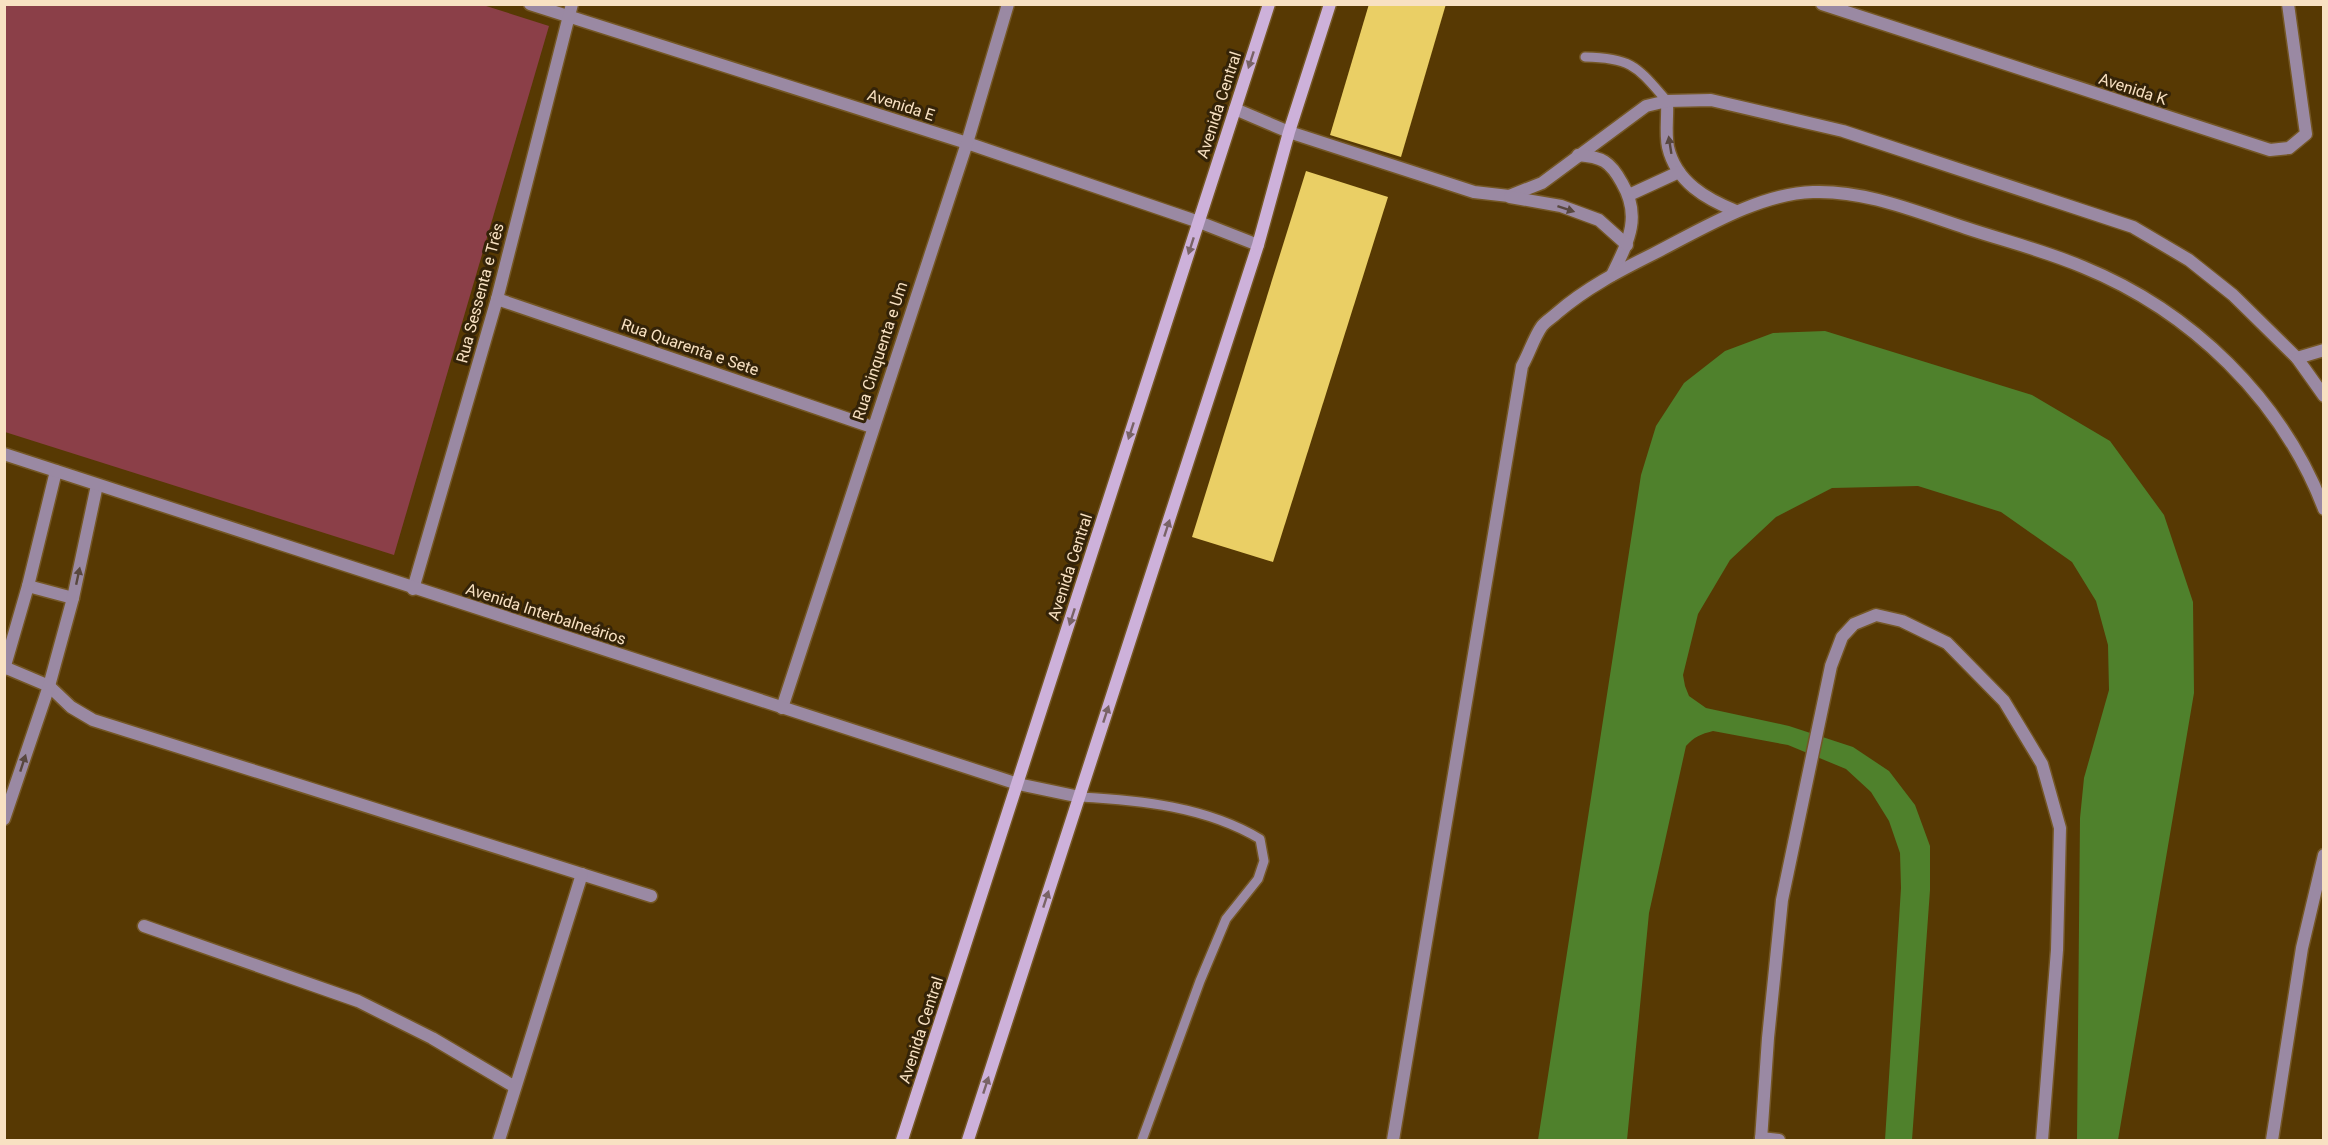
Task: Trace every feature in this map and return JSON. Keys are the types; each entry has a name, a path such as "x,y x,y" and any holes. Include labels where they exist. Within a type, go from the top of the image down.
{"main road":[{"name":"Avenida Central","path":"902,1140 1269,4"},
{"path":"968,1140 1258,245 1289,132 1330,4"}],"street":[{"name":"Avenida E","path":"530,4 967,143 1199,222 1258,245"},
{"name":"Rua Sessenta e Três","path":"413,588 497,299 572,4"},
{"name":"Rua Cinquenta e Um","path":"782,708 872,427 967,143 1008,4"},
{"name":"Avenida K","path":"1822,4 2270,150 2289,148 2307,134 2288,4"},
{"path":"1509,196 1542,183 1646,106 1667,101 1711,100 1843,131 2133,227 2189,260 2224,288 2297,358 2324,396"},
{"path":"1667,101 1668,147 1681,177 1708,200 1736,212"},
{"path":"1235,109 1289,132 1474,192 1561,206 1599,220 1627,244"},
{"path":"1578,155 1600,157 1615,170 1629,195 1633,209 1627,244 1612,275"},
{"path":"1629,195 1679,172"},
{"path":"1393,1140 1522,366 1542,326 1578,295 1612,275 1736,212 1779,198 1812,192 1852,194 1901,207 2084,267 2138,294 2196,333 2243,376 2285,431 2324,509"},
{"name":"Rua Quarenta e Sete","path":"497,299 872,427"},
{"path":"2297,358 2324,350"},
{"name":"Avenida Interbalneários","path":"4,454 1018,784 1080,797"},
{"path":"56,471 5,668 49,686 71,707 93,720 651,896"},
{"path":"4,819 49,686 73,598 97,485"},
{"path":"28,586 73,598"},
{"path":"1779,1140 1761,1139 1768,1038 1782,900 1831,666 1842,638 1854,624 1876,615 1902,621 1947,643 2004,701 2042,764 2060,828 2057,950 2042,1140"},
{"path":"2272,1140 2302,948 2324,855"},
{"path":"499,1140 582,874"},
{"path":"144,926 358,1001 432,1038 515,1087"}],"lane":[{"path":"1586,57 1613,58 1639,69 1667,101"},
{"path":"1080,797 1164,805 1239,827 1260,839 1264,861 1258,879 1226,919 1200,981 1142,1140"}],"shaded area":[{"path":"5,5 483,5 549,26 394,555 5,432"},
{"path":"1825,331 2032,395 2110,441 2164,515 2193,602 2194,693 2118,1140 2077,1140 2080,818 2084,778 2109,690 2108,645 2096,601 2072,562 2001,512 1918,486 1832,488 1776,517 1730,560 1698,614 1683,675 1689,696 1706,708 1789,726 1853,747 1889,771 1915,805 1930,846 1930,890 1912,1140 1885,1140 1901,888 1900,853 1889,821 1871,792 1846,769 1788,745 1713,731 1698,736 1686,746 1649,913 1627,1140 1538,1140 1641,475 1656,426 1684,383 1725,351 1773,333"}],"building":[{"path":"1369,4 1446,4 1401,157 1330,135"},
{"path":"1306,171 1388,197 1273,562 1192,537"}]}
